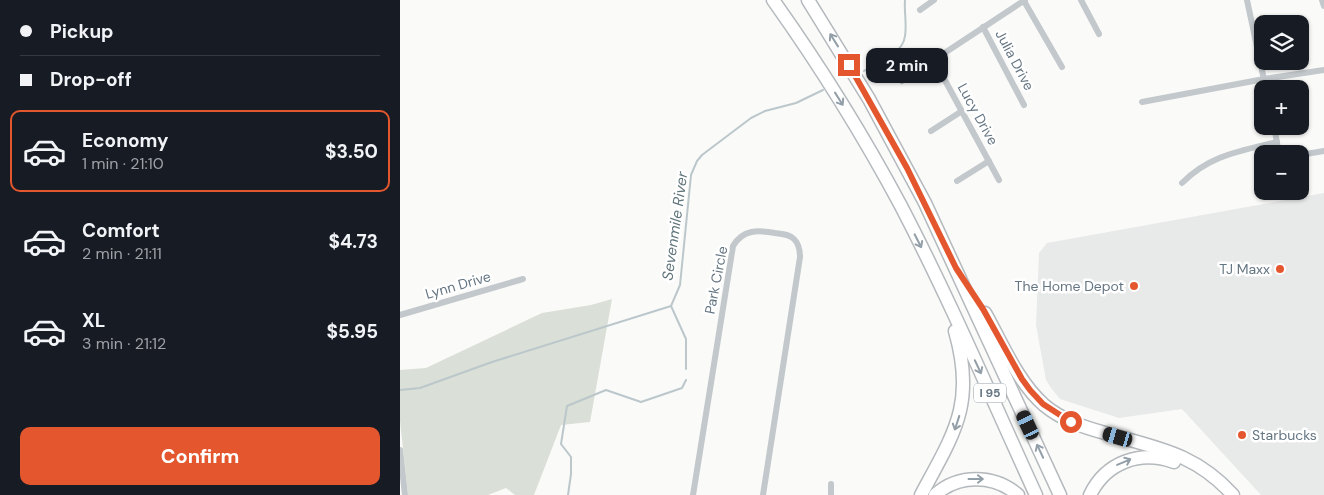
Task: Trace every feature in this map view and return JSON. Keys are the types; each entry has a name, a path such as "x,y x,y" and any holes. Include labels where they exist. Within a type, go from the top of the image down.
{"highway":[{"name":"I 95","path":"773,0 822,71 863,138 902,208 943,290 1036,495"},
{"name":"I 95","path":"808,0 854,74 925,203 1060,495"},
{"path":"956,268 983,309 1026,385 1047,408 1080,426 1184,458 1206,470 1232,495"},
{"path":"921,495 953,434 959,418 963,396 961,356 943,290"},
{"path":"1090,495 1100,479 1113,468 1128,460 1146,457 1166,460 1187,468 1206,480 1221,495"},
{"path":"934,495 956,482 976,479 999,483 1018,495"}],"street":[{"path":"920,10 934,0"},
{"path":"902,81 1025,0 1062,67"},
{"path":"1081,0 1099,34"},
{"path":"1247,0 1264,79"},
{"path":"1322,0 1324,6"},
{"name":"Julia Drive","path":"984,27 1024,105"},
{"name":"Lucy Drive","path":"934,60 1000,180"},
{"path":"1142,102 1264,79 1324,70"},
{"path":"931,131 962,111"},
{"path":"1276,135 1278,145"},
{"path":"1182,183 1204,165 1224,155 1277,142"},
{"path":"1309,154 1324,151"},
{"path":"957,182 989,161"},
{"name":"Park Circle","path":"693,495 733,246 737,239 744,234 752,231 763,231 788,235 800,249 800,257 763,495"},
{"name":"Lynn Drive","path":"400,315 523,279"},
{"path":"400,450 405,495"},
{"path":"830,495 831,484"}],"shaded area":[{"path":"1324,193 1324,495 1261,495 1182,409 1119,418 1060,399 1051,388 1046,380 1036,325 1039,253 1047,243 1285,200 1309,200 1309,196"},
{"path":"612,299 590,422 561,425 534,495 515,495 506,488 488,495 408,495 400,421 400,370 426,368 542,313 591,305"}],"waterway":[{"name":"Sevenmile River","path":"864,71 889,57 900,48 906,32 905,0"},
{"name":"Sevenmile River","path":"400,390 420,388 492,362 671,306 680,285 691,175 697,161 702,155 751,118 765,111 796,103 823,90"},
{"path":"671,306 686,339 686,369"},
{"path":"568,495 571,457 561,444 567,406 606,390 641,402 682,388 686,380"}],"place":[{"name":"TJ Maxx","path":"1280,269"},
{"name":"The Home Depot","path":"1134,286"},
{"name":"Starbucks","path":"1242,435"}],"route":[{"path":"849,65 907,168 956,268 983,309 1022,379 1043,404 1071,422"}]}
